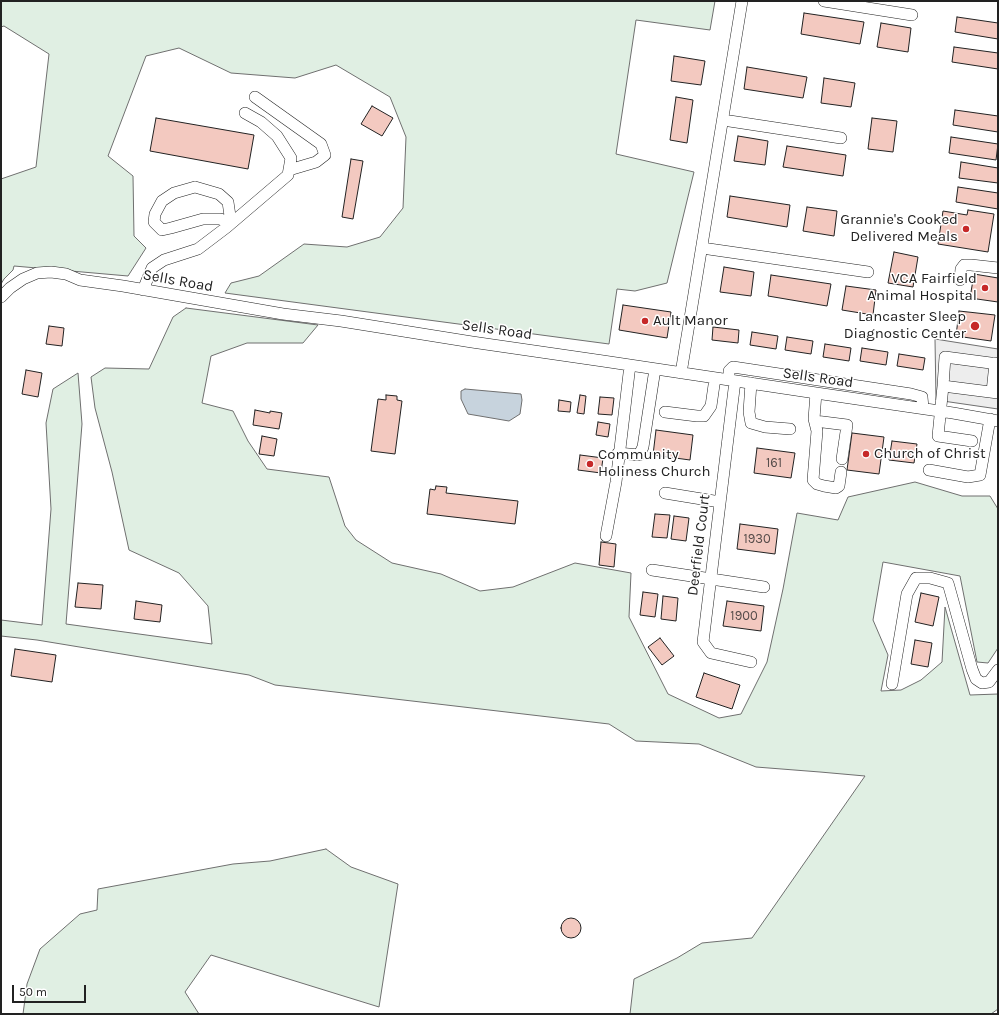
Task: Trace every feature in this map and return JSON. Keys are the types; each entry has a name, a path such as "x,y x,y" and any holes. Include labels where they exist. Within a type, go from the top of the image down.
{"street":[{"path":"681,373 742,1"},
{"path":"824,1 912,15"},
{"path":"255,97 321,144 325,155 316,162 289,170"},
{"path":"143,290 152,268 164,260 198,250 288,175 291,158 277,136 261,122 245,113"},
{"path":"723,120 841,138"},
{"path":"195,188 219,194 228,202 231,224 220,219 203,219 162,230 154,222 154,214 162,201 174,193 195,188"},
{"path":"702,248 868,272"},
{"path":"960,280 961,269 964,265 998,268"},
{"name":"Sells Road","path":"1,297 10,288 23,279 37,273 51,272 66,274 80,280 283,314 341,321 766,386 923,408 994,420"},
{"path":"943,386 995,392 996,363 945,357 938,436 972,441"},
{"path":"606,536 616,482 618,453 630,365"},
{"path":"732,380 729,371 733,367 911,394 922,397 923,408"},
{"path":"618,453 639,455 643,447 655,369"},
{"path":"766,386 767,372"},
{"path":"665,412 704,416 711,406 715,378"},
{"path":"802,391 804,378"},
{"name":"Deerfield Court","path":"732,380 720,502 703,642 711,653 751,662"},
{"path":"751,383 749,412 752,423 765,427 790,429"},
{"path":"840,397 841,384"},
{"path":"877,402 879,389"},
{"path":"816,393 815,421 817,430 813,480 817,484 836,488 839,486 841,472"},
{"path":"929,470 968,477 980,475 994,420"},
{"path":"815,421 847,425 842,460"},
{"path":"665,493 720,502"},
{"path":"652,570 764,587"},
{"path":"892,684 907,594 916,578 930,578 948,583 976,679 982,683 989,682 998,670"}],"green space":[{"path":"1,1 715,1 710,30 636,20 616,154 694,172 667,283 635,291 617,289 609,344 225,293 231,283 259,276 304,244 347,247 380,237 403,208 406,137 390,97 336,65 295,78 231,73 179,48 146,56 108,156 133,176 134,236 146,248 128,276 14,266 13,270 1,284 1,179 36,167 49,54 4,26 1,27"},
{"path":"186,308 318,325 303,343 247,343 211,356 202,403 233,411 248,441 267,469 329,477 345,526 356,540 392,563 441,574 480,591 513,587 575,563 631,573 629,617 668,694 719,718 741,714 767,662 783,589 797,513 838,520 848,497 915,482 962,496 990,496 998,509 998,648 988,663 977,662 960,576 883,562 873,620 888,655 881,691 901,690 921,680 942,662 945,607 970,695 998,694 998,1009 991,1014 630,1014 634,979 677,958 702,943 752,938 865,776 756,767 699,744 636,741 609,724 275,685 249,675 37,640 1,636 1,620 42,625 51,509 46,423 53,389 78,373 82,424 66,624 212,644 208,606 179,573 129,550 112,472 95,408 91,377 105,368 149,369 173,317"},
{"path":"326,849 351,867 398,884 379,1007 211,955 185,992 199,1014 23,1014 27,984 40,949 80,914 97,910 98,889 233,864 270,861"}],"shaded area":[{"path":"935,339 998,349 998,361 991,360 998,396 998,409 936,400"},
{"path":"465,389 521,394 522,400 520,414 509,421 468,414 461,399 461,391"}],"building":[{"path":"804,13 864,22 860,44 801,34"},
{"path":"957,17 998,23 998,39 955,32"},
{"path":"881,23 911,28 908,52 877,47"},
{"path":"954,47 998,53 998,69 952,62"},
{"path":"674,56 705,61 701,85 671,81"},
{"path":"747,67 807,77 803,98 744,89"},
{"path":"824,78 855,83 851,107 821,103"},
{"path":"676,97 693,100 687,143 670,140"},
{"path":"372,106 393,118 382,136 361,124"},
{"path":"955,110 998,116 998,132 953,125"},
{"path":"156,118 254,135 248,169 150,151"},
{"path":"872,118 897,121 893,152 868,149"},
{"path":"738,136 768,141 765,165 734,161"},
{"path":"951,137 998,144 996,160 949,153"},
{"path":"787,146 846,155 843,176 783,167"},
{"path":"351,159 363,161 353,219 342,217"},
{"path":"961,162 998,168 998,183 959,178"},
{"path":"958,187 998,193 998,209 956,202"},
{"path":"730,196 790,205 787,227 727,217"},
{"path":"807,207 837,211 834,236 803,231"},
{"name":"Grannie's Cooked Delivered Meals","path":"968,210 994,214 988,252 938,244 943,211 967,215"},
{"path":"894,252 918,257 913,287 888,283"},
{"path":"724,267 754,272 751,296 720,292"},
{"name":"VCA Fairfield Animal Hospital","path":"974,274 998,278 998,302 970,298"},
{"path":"771,275 831,284 827,306 768,296"},
{"path":"846,286 876,290 873,315 842,310"},
{"name":"Ault Manor","path":"623,305 671,312 667,338 619,330"},
{"name":"Lancaster Sleep Diagnostic Center","path":"959,311 995,315 991,341 956,336"},
{"path":"49,326 64,328 62,346 46,344"},
{"path":"713,327 739,330 738,343 712,340"},
{"path":"752,332 778,336 776,349 750,345"},
{"path":"787,337 813,341 811,354 785,350"},
{"path":"825,344 851,348 849,361 823,357"},
{"path":"862,348 888,352 886,365 860,361"},
{"path":"899,354 925,358 923,370 897,366"},
{"path":"26,370 42,373 38,397 22,394"},
{"path":"386,395 397,396 397,400 402,401 395,454 371,451 378,399 386,400"},
{"path":"580,395 586,396 584,414 577,413"},
{"path":"600,397 614,398 612,415 598,414"},
{"path":"559,400 571,402 570,412 558,411"},
{"path":"255,410 270,413 270,411 282,413 279,429 253,425"},
{"path":"598,422 610,424 608,437 596,435"},
{"path":"656,430 693,435 690,460 653,455"},
{"name":"Church of Christ","path":"852,433 884,437 879,474 847,470"},
{"path":"262,436 277,439 274,456 259,454"},
{"path":"892,441 917,444 914,463 889,460"},
{"path":"757,448 795,453 791,478 754,473"},
{"name":"Community Holiness Church","path":"580,455 603,458 601,473 578,470"},
{"path":"436,486 447,487 446,493 518,501 515,524 427,514 430,489 435,490"},
{"path":"655,514 670,515 667,538 652,537"},
{"path":"674,516 689,518 686,541 671,539"},
{"path":"740,524 778,529 775,554 737,549"},
{"path":"601,542 616,544 614,567 599,565"},
{"path":"78,583 103,585 101,609 75,607"},
{"path":"643,592 658,594 655,617 640,615"},
{"path":"921,593 939,597 933,626 915,622"},
{"path":"663,596 678,598 676,621 661,619"},
{"path":"136,601 162,605 160,622 134,619"},
{"path":"727,601 764,606 761,631 723,626"},
{"path":"660,638 674,656 662,665 648,647"},
{"path":"915,640 932,643 928,667 911,664"},
{"path":"15,649 56,655 52,682 11,676"},
{"path":"704,673 740,685 732,709 696,697"},
{"path":"571,918 578,921 581,928 578,935 571,938 564,935 561,928 564,921"}],"place":[{"name":"Grannie's Cooked Delivered Meals","path":"966,229"},
{"name":"VCA Fairfield Animal Hospital","path":"985,288"},
{"name":"Ault Manor","path":"645,321"},
{"name":"Lancaster Sleep Diagnostic Center","path":"975,326"},
{"name":"Church of Christ","path":"866,454"},
{"name":"Community Holiness Church","path":"590,464"}]}
